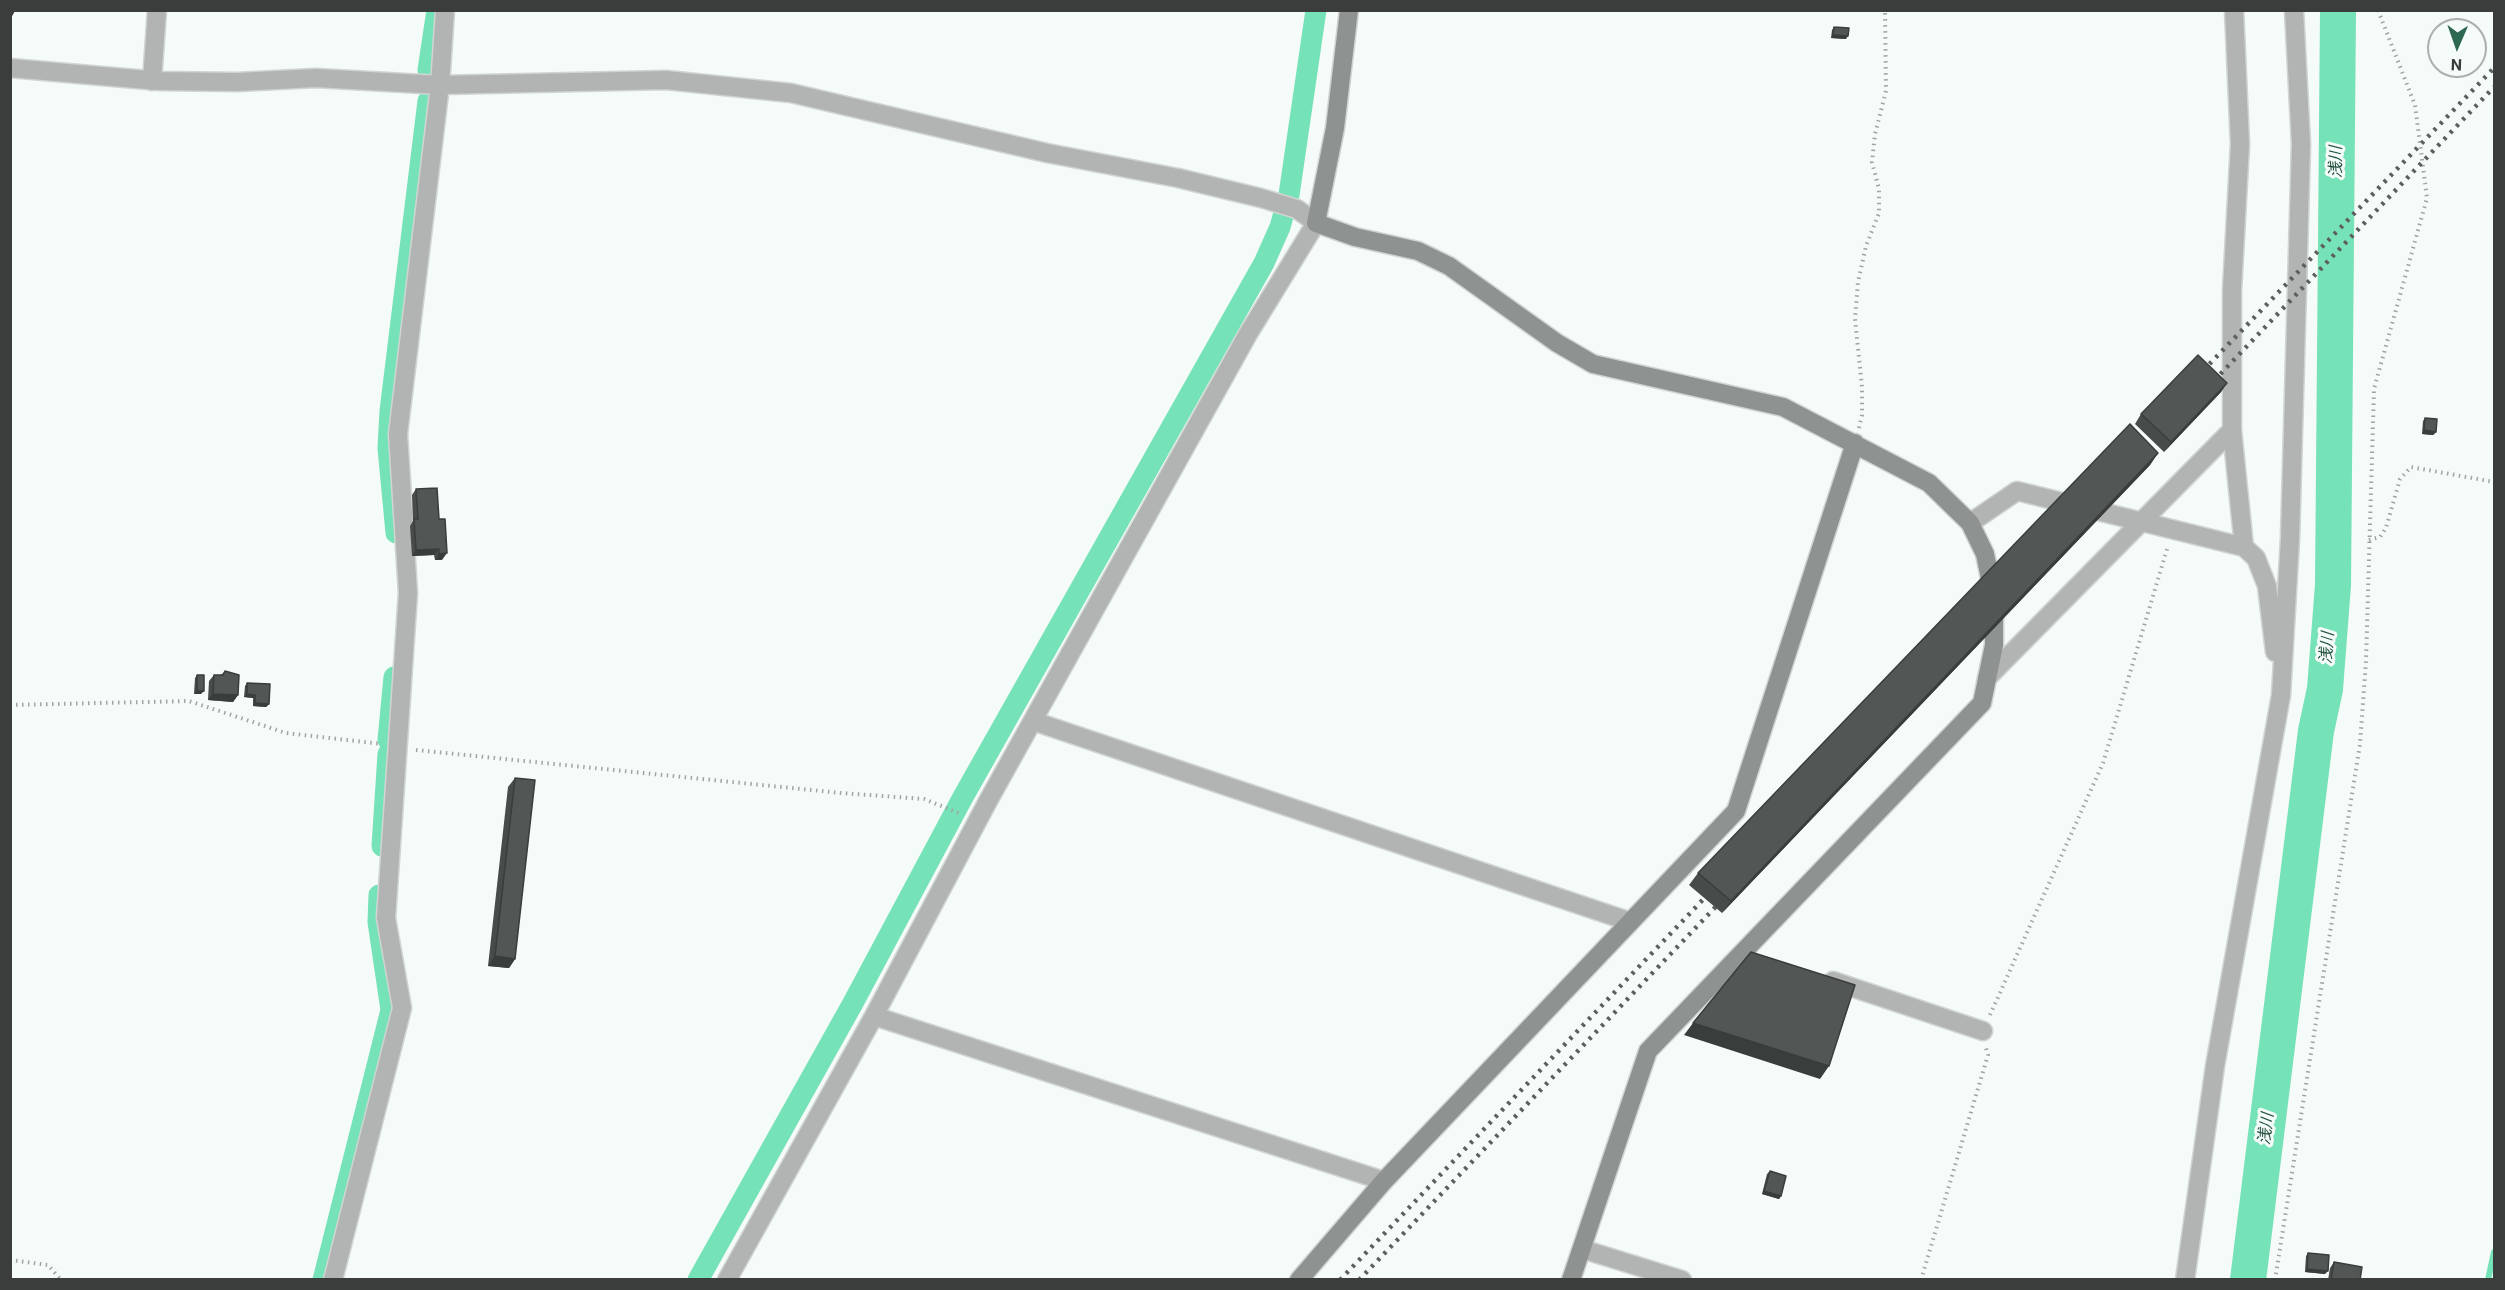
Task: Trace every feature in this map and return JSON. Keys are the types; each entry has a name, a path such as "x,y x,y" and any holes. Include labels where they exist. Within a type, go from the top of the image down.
{"street":[{"path":"152,81 158,10"},
{"path":"333,1280 402,1008 386,918 408,593 398,434 440,85 446,10"},
{"path":"727,1280 1248,334 1316,223 1335,128 1349,10"},
{"path":"2234,10 2240,144 2232,290 2232,430 2244,547"},
{"path":"2185,1280 2215,1066 2281,695 2290,539 2301,144 2294,10"},
{"path":"10,68 152,81 237,82 316,78 440,85 666,80 792,93 1047,153 1178,178 1274,202 1297,210 1316,223 1355,237 1418,251 1449,266 1557,343 1593,364 1783,406 1929,483 1970,523 1986,554 1994,598 1994,645 1982,703 1648,1051 1571,1280"},
{"path":"1987,678 2140,520 2232,430"},
{"path":"1299,1280 1384,1181 1628,921 1736,811 1855,443"},
{"path":"1970,523 2017,491 2244,547 2256,558 2267,586 2281,695"},
{"path":"1033,721 1628,921"},
{"path":"1743,951 1765,958"},
{"path":"1819,976 1983,1031"},
{"path":"874,1016 1384,1181"},
{"path":"1582,1249 1682,1280"}],"path":[{"path":"1855,443 1862,415 1863,387 1856,310 1858,282 1866,246 1879,213 1879,189 1872,162 1875,135 1886,91 1885,10"},
{"path":"2275,1280 2360,744 2374,389 2427,198 2415,105 2378,10"},
{"path":"2369,540 2380,537 2386,528 2400,479 2411,466 2494,482"},
{"path":"1921,1280 1988,1055 1983,1031 2103,763 2173,531"},
{"path":"10,705 189,701 286,733 368,741 398,748 841,794 924,799 967,817"},
{"path":"10,1260 48,1265 61,1280"}],"building":[{"path":"1834,27 1849,28 1848,36 1833,35"},
{"path":"2198,355 2227,383 2171,442 2141,414"},
{"path":"2425,418 2437,419 2436,432 2424,430"},
{"path":"2130,424 2158,453 1731,901 1698,873"},
{"path":"437,488 439,519 445,519 447,553 439,554 439,549 416,550 414,519 418,519 416,489"},
{"path":"225,671 239,675 238,695 213,694 214,675 223,675"},
{"path":"197,675 204,675 204,691 197,691"},
{"path":"247,683 270,684 269,704 255,703 255,695 247,694"},
{"path":"515,778 535,780 515,959 495,956"},
{"path":"1751,952 1855,985 1829,1066 1693,1023"},
{"path":"1770,1171 1786,1176 1781,1196 1764,1191"},
{"path":"2308,1253 2329,1255 2328,1271 2307,1269"},
{"path":"2334,1262 2362,1267 2360,1280 2331,1280"}],"waterway":[{"path":"428,70 437,10"},
{"path":"698,1280 853,1003 963,797 1264,263 1280,227 1289,195 1316,10"},
{"name":"浅川","path":"2248,1280 2316,731 2325,689 2333,585 2338,10"},
{"path":"396,533 388,448 390,411 428,101"},
{"path":"388,740 394,677"},
{"path":"382,846 388,754"},
{"path":"323,1280 391,1010 378,922 379,895"},
{"path":"2488,1280 2494,1252"}],"railway":[{"path":"2197,377 2494,68"},
{"path":"2208,387 2494,87"},
{"path":"1340,1280 1715,887"},
{"path":"1359,1280 1726,896"}]}
